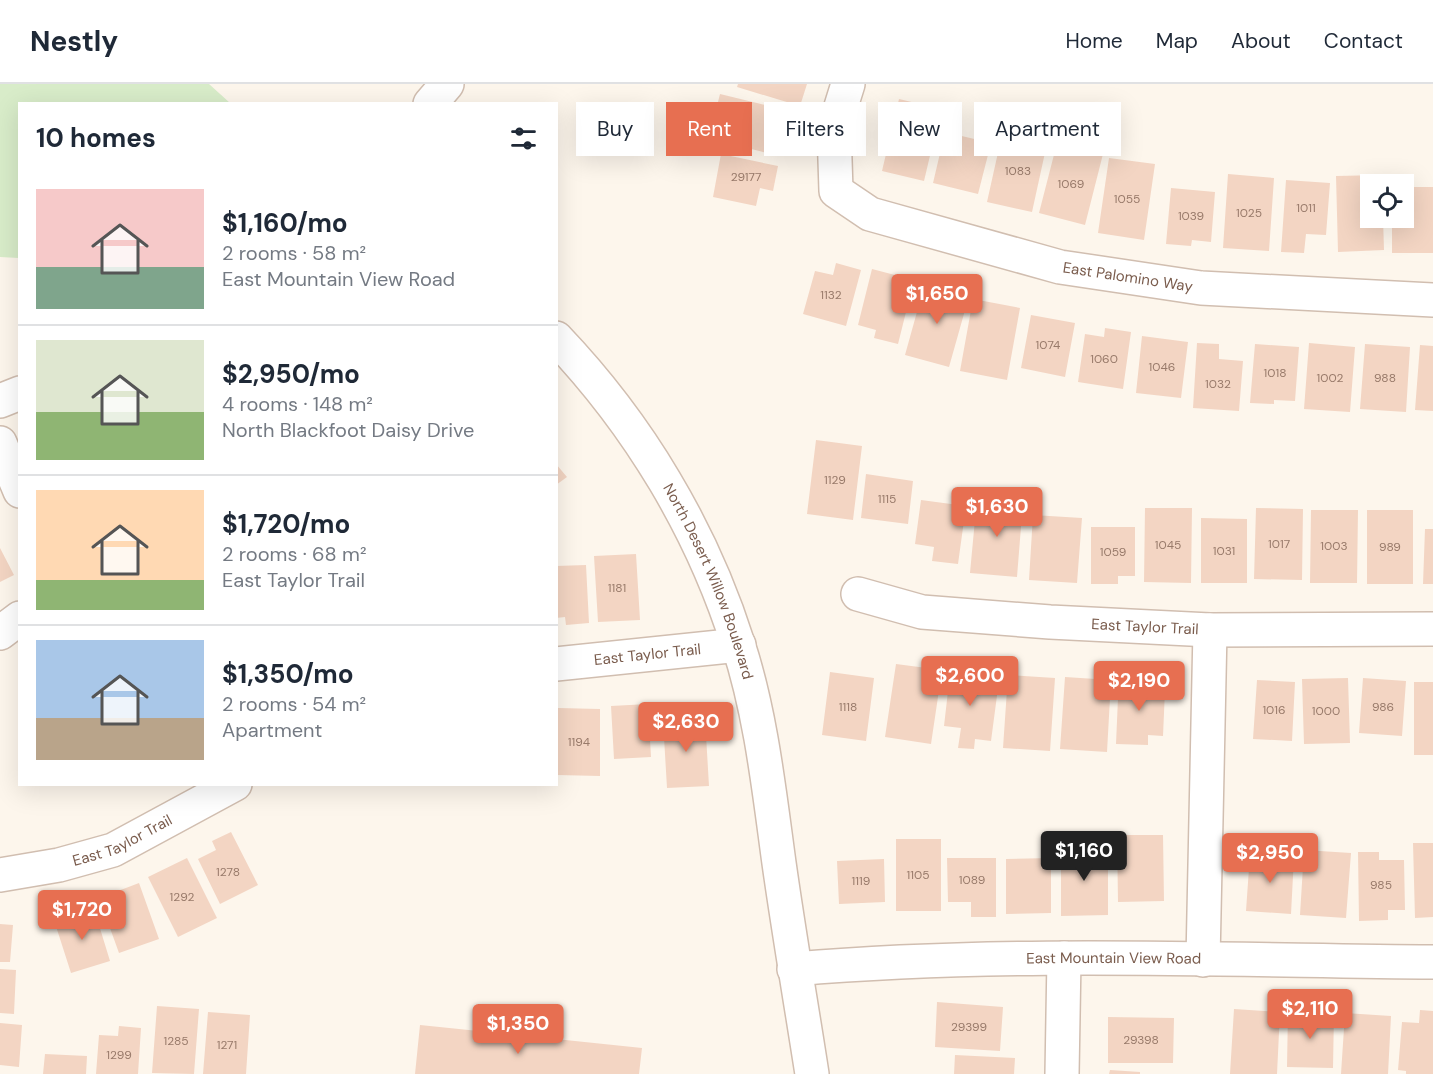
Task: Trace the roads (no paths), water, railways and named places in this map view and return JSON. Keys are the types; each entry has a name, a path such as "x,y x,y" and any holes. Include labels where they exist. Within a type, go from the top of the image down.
{"street":[{"path":"432,102 447,84"},
{"name":"East Palomino Way","path":"848,84 834,129 836,192 870,214 1060,267 1202,288 1433,300"},
{"name":"North Desert Willow Boulevard","path":"558,340 587,371 663,476 707,563 739,645 763,752 794,969 812,1074"},
{"path":"0,401 18,394"},
{"path":"0,443 18,486"},
{"name":"East Taylor Trail","path":"858,594 922,612 1210,630 1433,629"},
{"path":"0,633 18,620"},
{"path":"1203,960 1210,630"},
{"name":"East Taylor Trail","path":"558,664 739,645"},
{"name":"East Taylor Trail","path":"0,875 60,865 113,850 230,786"},
{"path":"1062,1074 1064,958"},
{"name":"East Mountain View Road","path":"794,969 860,964 1064,958 1433,962"}]}
